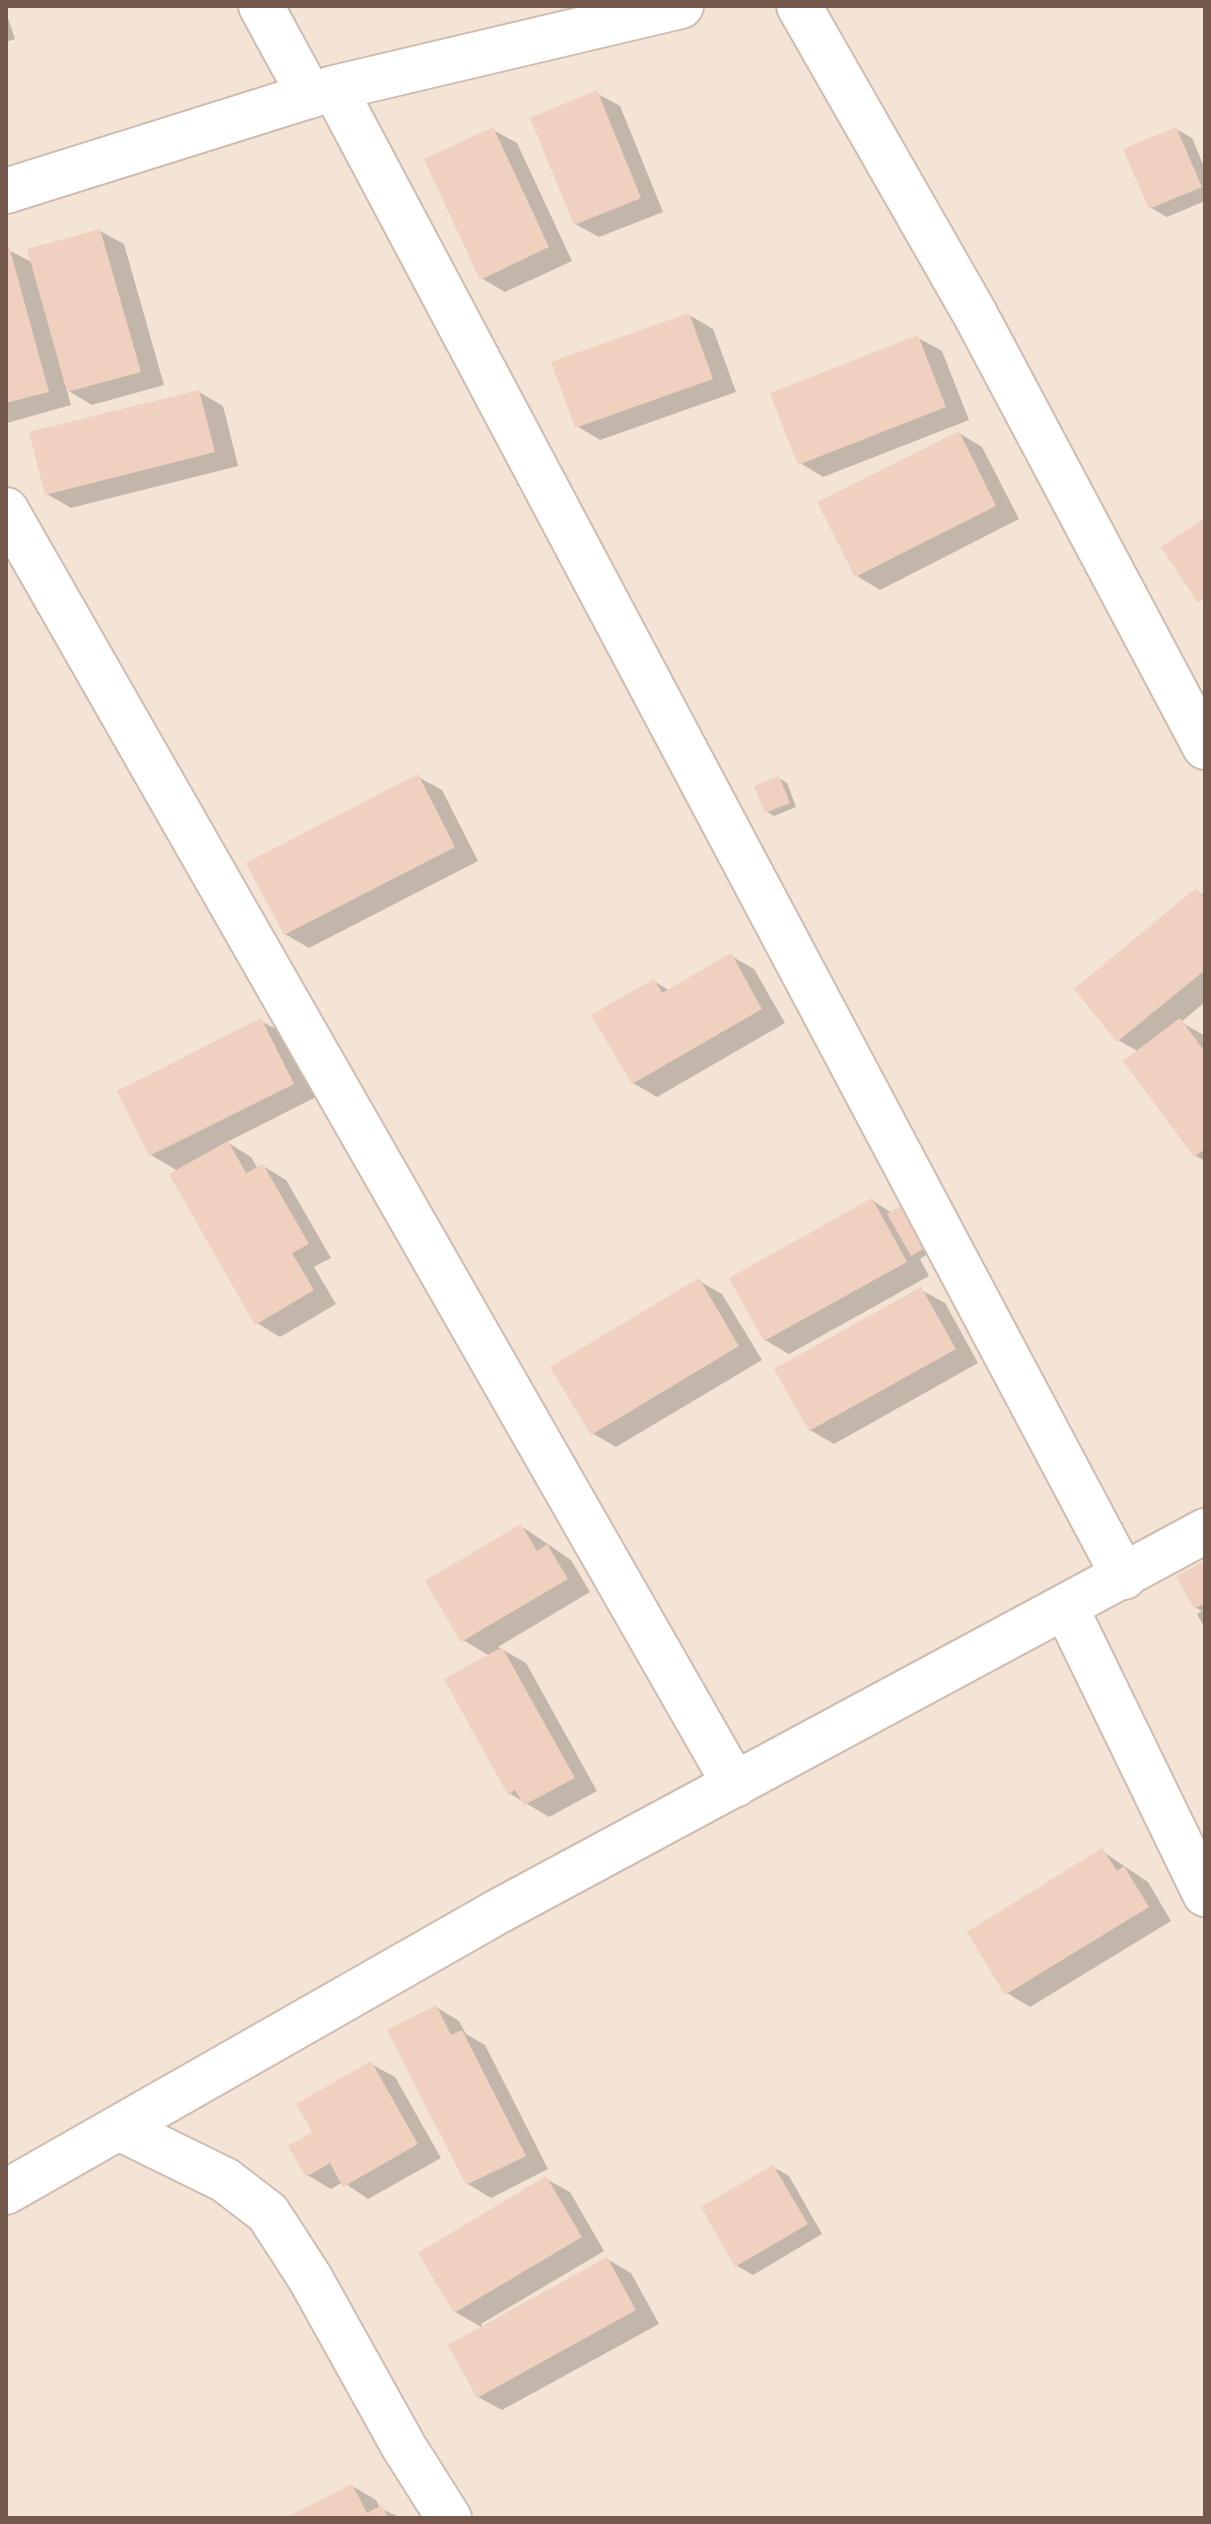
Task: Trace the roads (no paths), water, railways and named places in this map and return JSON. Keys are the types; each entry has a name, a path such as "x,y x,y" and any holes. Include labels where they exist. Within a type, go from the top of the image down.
{"street":[{"path":"261,6 322,92 1124,1577"},
{"path":"799,6 975,314 1205,747"},
{"path":"6,191 322,92 671,7"},
{"path":"6,510 735,1785"},
{"path":"6,2192 497,1912 1205,1531"},
{"path":"1066,1608 1205,1894"},
{"path":"119,2128 225,2180 268,2213 310,2278 404,2447 449,2518"}]}
